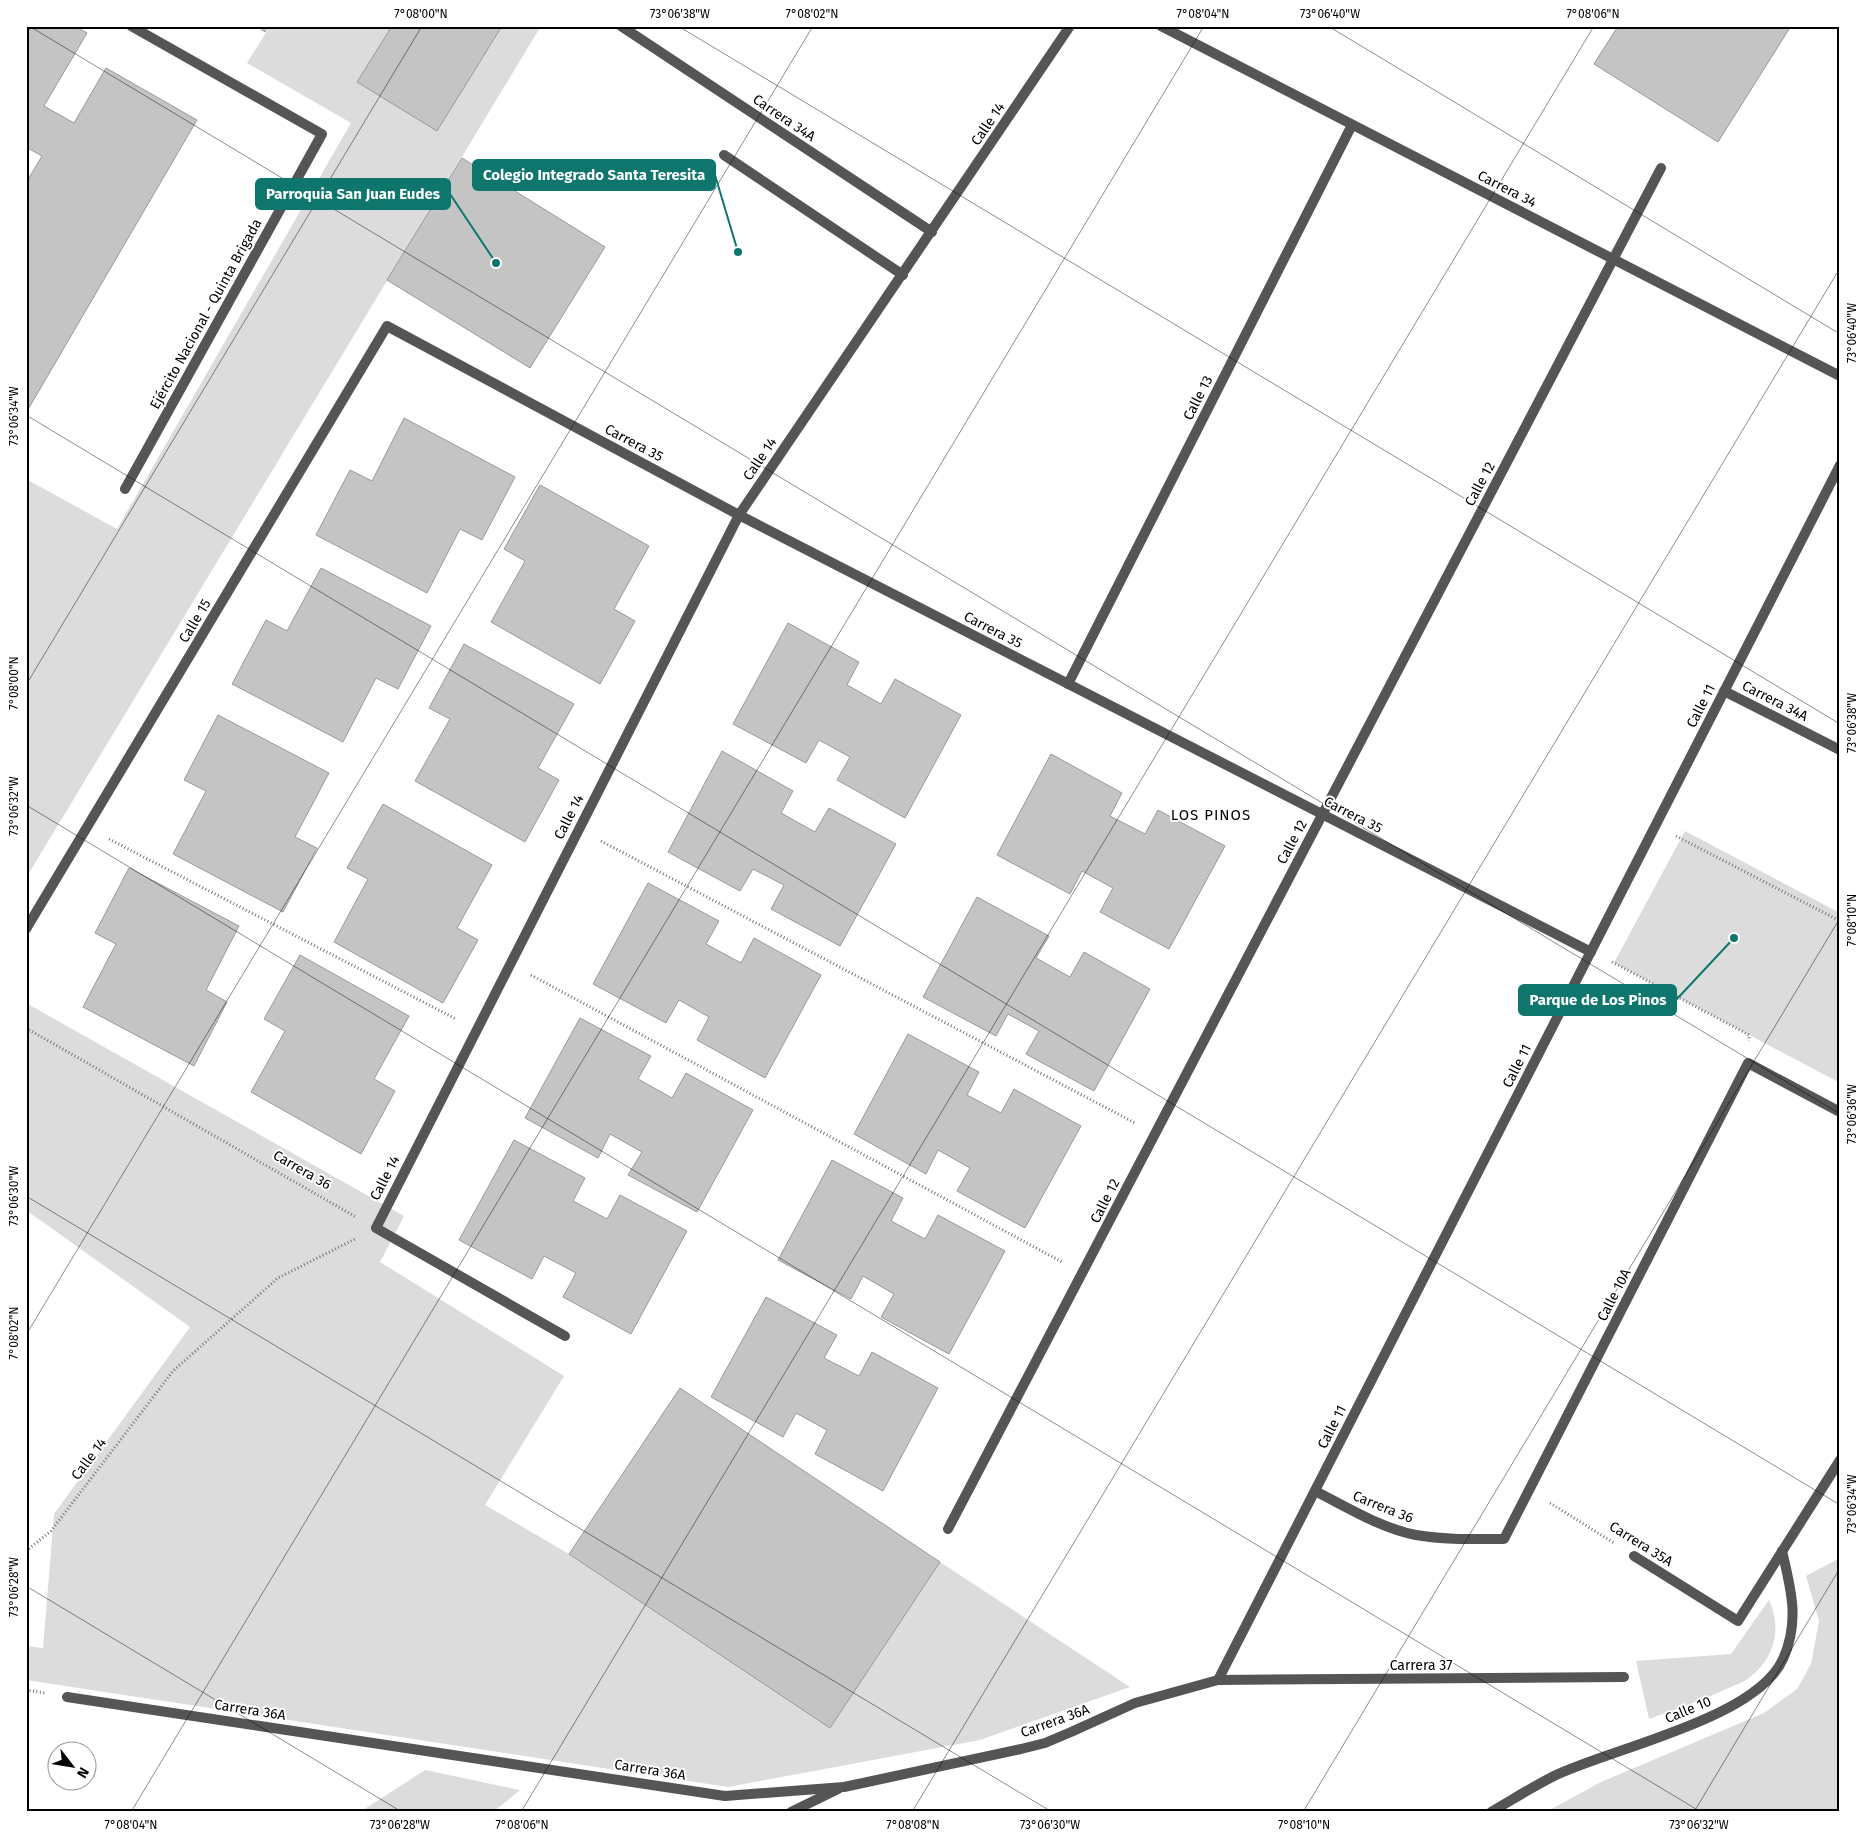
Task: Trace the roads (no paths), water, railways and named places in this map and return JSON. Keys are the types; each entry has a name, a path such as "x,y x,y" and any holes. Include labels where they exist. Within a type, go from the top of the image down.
{"street":[{"name":"Ejército Nacional - Quinta Brigada","path":"125,489 322,134 131,26"},
{"name":"Carrera 34A","path":"621,26 932,232"},
{"name":"Calle 14","path":"565,1336 376,1228 739,515 1070,26"},
{"name":"Carrera 34","path":"1161,26 1840,376"},
{"name":"Calle 13","path":"1068,684 1352,125"},
{"path":"724,155 903,275"},
{"name":"Calle 12","path":"948,1529 1661,168"},
{"name":"Carrera 35","path":"387,326 739,515 1591,952"},
{"name":"Calle 15","path":"26,929 387,326"},
{"name":"Calle 11","path":"1218,1680 1840,465"},
{"name":"Carrera 34A","path":"1724,691 1840,750"},
{"name":"Calle 10A","path":"1504,1539 1748,1063 1840,1112"},
{"path":"1782,1551 1840,1460"},
{"name":"Carrera 36","path":"1315,1491 1378,1523 1416,1535 1459,1539 1504,1539"},
{"name":"Carrera 35A","path":"1634,1556 1738,1621 1782,1551"},
{"name":"Calle 10","path":"1491,1812 1554,1776 1703,1720 1747,1696 1766,1682 1782,1660 1792,1632 1793,1598 1782,1551"},
{"name":"Carrera 37","path":"1218,1680 1624,1677"},
{"name":"Carrera 36A","path":"67,1697 725,1796 844,1787 1045,1743 1135,1703 1218,1680"},
{"path":"791,1812 844,1787"}],"place":[{"name":"Colegio Integrado Santa Teresita","path":"738,252"},
{"name":"Parroquia San Juan Eudes","path":"496,263"},
{"name":"Parque de Los Pinos","path":"1734,938"}],"district":[{"name":"LOS PINOS","path":"1211,815"}]}
